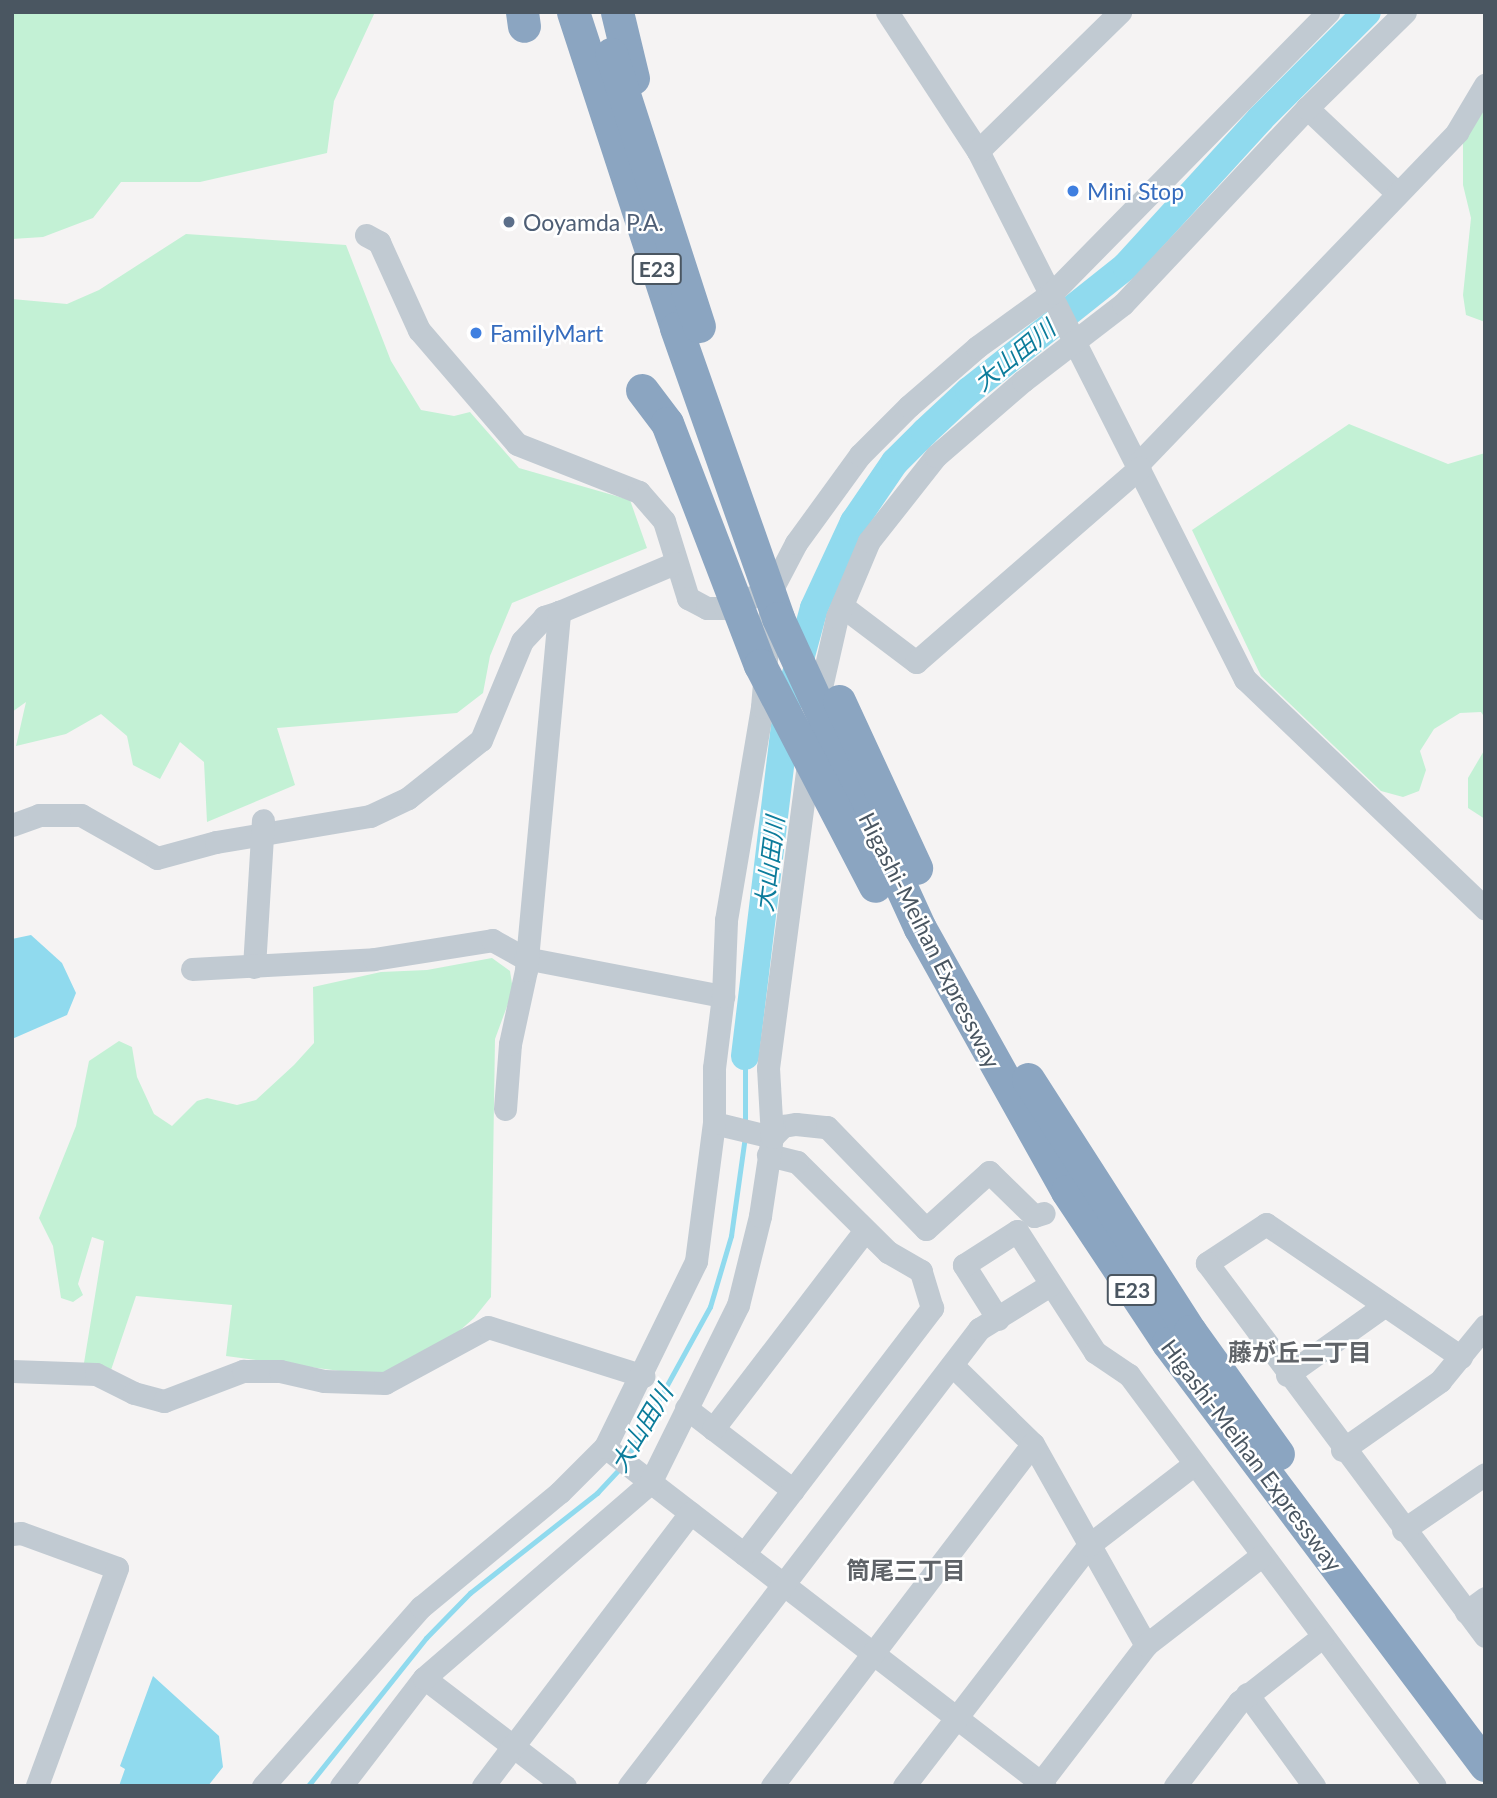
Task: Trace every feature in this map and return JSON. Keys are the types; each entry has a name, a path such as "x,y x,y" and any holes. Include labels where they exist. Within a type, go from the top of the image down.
{"highway":[{"name":"Higashi-Meihan Expressway","path":"573,12 744,526 845,773 976,1034 1067,1191 1168,1343 1485,1765"},
{"name":"Higashi-Meihan Expressway","path":"596,12 754,488 798,607 852,730 941,918 1038,1096 1087,1176 1275,1450 1485,1726"},
{"path":"617,12 645,119 646,158"},
{"path":"642,390 667,423 744,630 869,875 911,950 976,1034"}],"street":[{"path":"887,12 978,150 1245,679 1485,908"},
{"path":"978,150 1120,12"},
{"path":"263,1786 421,1607 560,1492 605,1447 643,1376 696,1261 714,1123 713,1068 723,996 726,920 762,707 772,589 796,543 860,455 977,347 1053,295 1328,12"},
{"path":"341,1786 424,1678 645,1479 686,1408 738,1304 760,1216 770,1146 768,1068 797,869 798,828 820,689 842,606 869,541 936,456 1075,338 1123,304 1165,264 1307,108 1405,12"},
{"path":"842,606 916,662 1138,467 1464,123 1485,85"},
{"path":"1307,108 1397,193"},
{"path":"366,235 379,242 419,330 517,444 639,492 664,521 688,598 707,608 724,608 772,589"},
{"path":"12,825 40,815 81,814 157,858 262,826 370,816 408,798 481,740 522,640 544,617 675,563"},
{"path":"505,1110 510,1044 525,958 559,611"},
{"path":"254,967 262,826"},
{"path":"192,969 419,954 492,940 525,958 723,996"},
{"path":"714,1123 770,1146 797,1162 888,1252 921,1271 932,1308 744,1554"},
{"path":"770,1146 783,1126 827,1127 926,1229 989,1172 1034,1216 1044,1213"},
{"path":"984,1177 1095,1352 1129,1375 1260,1557 1435,1786"},
{"path":"1461,1357 1266,1224 1207,1263 1403,1530 1475,1605 1485,1636"},
{"path":"713,1429 865,1230"},
{"path":"998,1319 964,1265 1017,1231"},
{"path":"629,1786 979,1329 1050,1284"},
{"path":"1287,1375 1385,1305"},
{"path":"1342,1450 1440,1381 1485,1326"},
{"path":"12,1371 96,1374 134,1393 164,1401 198,1392 243,1371 279,1371 324,1381 385,1383 488,1327 643,1376"},
{"path":"952,1365 1033,1444 1146,1645"},
{"path":"686,1408 793,1490"},
{"path":"772,1786 1033,1444"},
{"path":"605,1447 1041,1785 1146,1645 1260,1557"},
{"path":"904,1786 1089,1545 1193,1465"},
{"path":"1403,1530 1485,1474"},
{"path":"482,1786 690,1513"},
{"path":"12,1534 21,1533 117,1568 37,1786"},
{"path":"1187,1781 1247,1694 1322,1637"},
{"path":"424,1678 565,1786"},
{"path":"1247,1694 1314,1786"}],"green space":[{"path":"12,12 375,12 334,101 327,153 200,182 121,182 93,218 43,237 12,239"},
{"path":"1485,101 1485,322 1466,315 1463,295 1471,218 1463,185 1463,138"},
{"path":"186,234 346,245 391,361 421,410 454,416 470,412 519,468 630,500 647,548 512,603 490,656 483,693 457,713 277,728 295,785 207,822 204,762 180,742 160,779 133,765 127,736 101,714 66,734 16,746 26,702 12,712 12,299 67,304 99,290"},
{"path":"1349,424 1448,464 1485,453 1485,718 1481,712 1460,713 1434,729 1420,751 1426,770 1419,791 1403,797 1381,791 1261,676 1192,530"},
{"path":"1485,749 1485,819 1468,808 1468,778"},
{"path":"492,958 510,971 513,990 495,1039 491,1297 474,1318 448,1341 393,1371 363,1374 226,1356 232,1305 136,1296 110,1373 84,1363 104,1241 92,1237 78,1284 83,1295 73,1302 61,1298 53,1246 39,1218 76,1126 89,1061 119,1041 132,1047 137,1077 154,1114 172,1126 197,1101 207,1098 237,1105 256,1100 294,1065 314,1043 313,987 381,972 427,970"}],"water":[{"path":"31,935 62,963 76,993 67,1015 12,1039 12,939"},
{"path":"153,1676 219,1736 223,1767 208,1786 119,1786 125,1769 120,1766"}],"waterway":[{"name":"大山田川","path":"745,1056 788,703 814,608 854,522 895,462 925,432 969,391 1126,266 1260,119 1367,12"},
{"name":"大山田川","path":"745,1056 745,1124"},
{"name":"大山田川","path":"628,1456 710,1307 731,1236 745,1136"},
{"name":"大山田川","path":"308,1786 426,1638 470,1593 597,1493 619,1469"}],"place":[{"name":"Mini Stop","path":"1073,191"},
{"name":"Ooyamda P.A.","path":"509,222"},
{"name":"FamilyMart","path":"476,333"}],"district":[{"name":"藤が丘二丁目","path":"1300,1352"},
{"name":"筒尾三丁目","path":"906,1570"}]}
